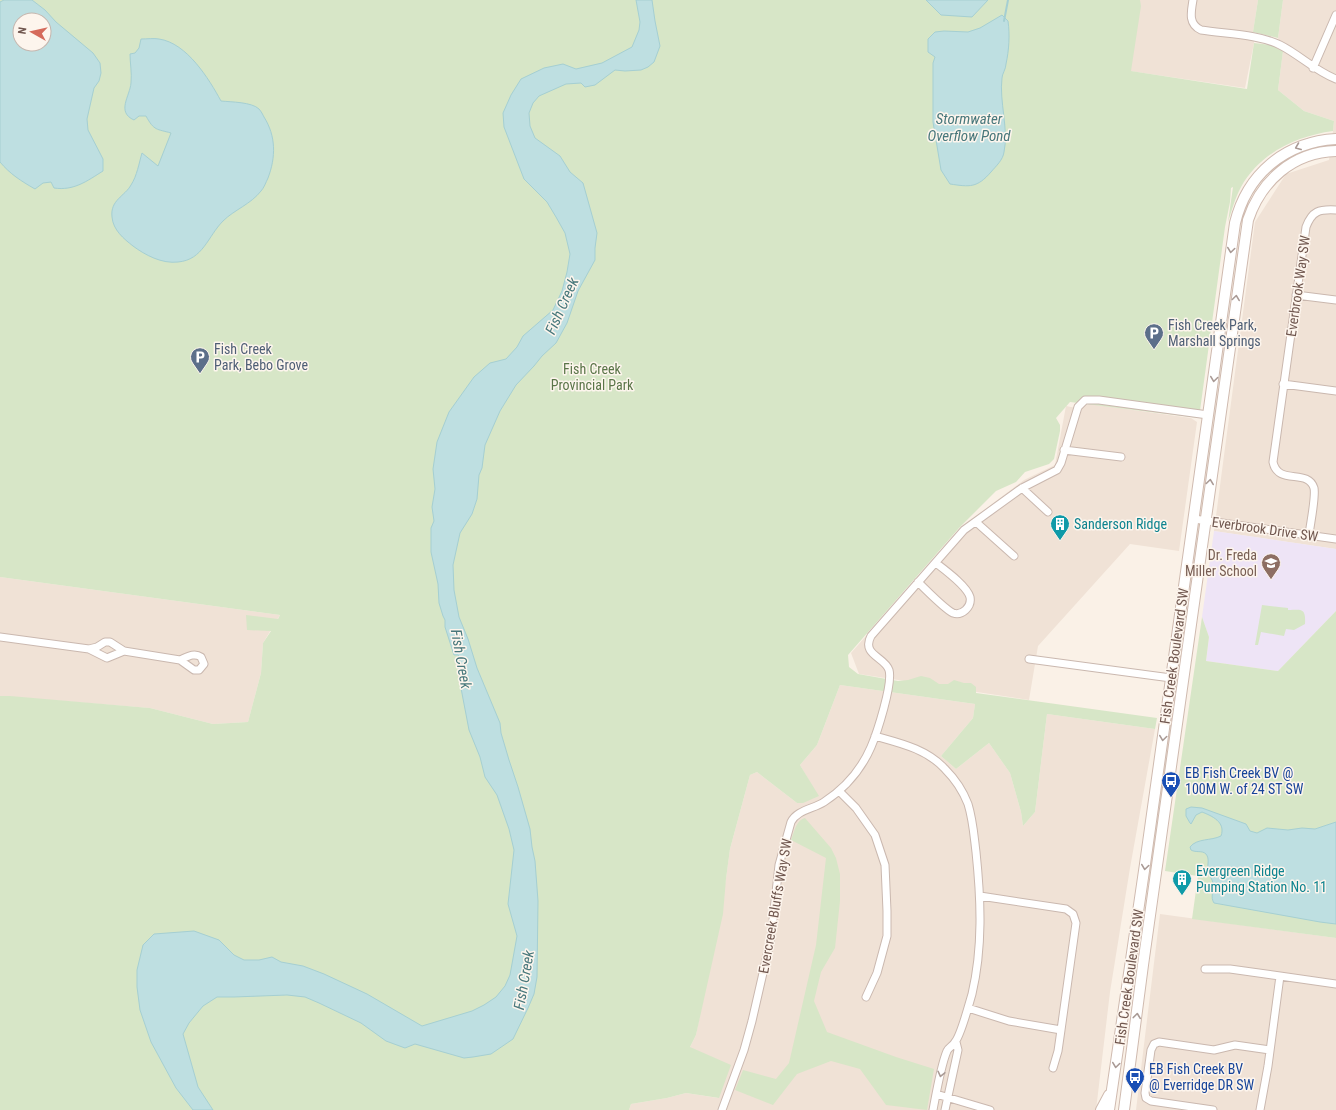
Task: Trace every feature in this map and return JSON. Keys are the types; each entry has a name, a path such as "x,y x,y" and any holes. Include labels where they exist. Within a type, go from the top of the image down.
{"main road":[{"name":"Fish Creek Boulevard SW","path":"1109,1110 1151,825 1233,235 1237,216 1242,201 1252,184 1260,174 1280,157 1305,145 1336,139"},
{"name":"Fish Creek Boulevard SW","path":"1124,1110 1162,826 1244,243 1250,212 1263,189 1284,168 1308,156 1336,151"},
{"path":"1101,1110 1112,1090"}],"street":[{"path":"1193,0 1191,17 1193,24 1197,28 1201,30 1267,40 1289,50 1314,68 1336,79"},
{"path":"1314,68 1336,15"},
{"name":"Everbrook Way SW","path":"1309,535 1314,494 1313,486 1303,478 1280,474 1276,471 1273,462 1306,227 1309,219 1314,213 1326,209 1336,210"},
{"path":"1296,295 1336,300"},
{"path":"1283,384 1336,391"},
{"path":"936,563 967,590 970,597 970,602 966,610 958,613 951,611 918,582 964,530 1022,488 1057,470 1061,463 1078,407 1084,400 1099,400 1208,415"},
{"path":"1064,450 1121,458"},
{"path":"1022,488 1048,512"},
{"name":"Everbrook Drive SW","path":"1194,519 1336,539"},
{"path":"976,522 1014,556"},
{"name":"Evercreek Bluffs Way SW","path":"722,1110 744,1050 752,1021 771,938 780,865 791,822 798,814 823,803 839,791 854,776 863,762 875,736 889,687 890,671 887,666 871,651 869,646 870,639 918,582"},
{"path":"0,637 90,649 108,658 124,651"},
{"path":"90,649 105,642 110,642 124,651 180,660"},
{"path":"1029,659 1171,678"},
{"path":"875,736 906,745 923,752 945,768 956,782 966,801 973,825 980,896 978,960 968,1008 956,1042 948,1050 936,1094 934,1108 947,1110 948,1097 958,1050 956,1042"},
{"path":"839,791 856,808 875,835 885,865 887,911 886,936 877,973 866,997"},
{"path":"1151,825 1162,826"},
{"path":"980,896 1063,908 1073,914 1076,923 1058,1051 1052,1068"},
{"path":"1205,969 1230,969 1336,984"},
{"path":"1260,1110 1280,976"},
{"path":"968,1008 1008,1021 1061,1030"},
{"path":"1213,1110 1151,1101 1146,1098 1145,1093 1151,1050 1154,1044 1159,1042 1214,1050 1235,1045 1270,1050"},
{"path":"936,1094 990,1110"}],"shaded area":[{"path":"1140,0 1258,0 1253,32 1254,43 1245,88 1130,71"},
{"path":"1283,0 1336,0 1336,549 1214,531 1255,222 1286,174 1329,160 1333,131 1334,121 1304,111 1278,90 1283,51 1278,38"},
{"name":"Sanderson Ridge","path":"1090,404 1191,418 1197,422 1179,551 1130,544 1038,646 1029,700 859,674 851,653 961,528 1024,480 1055,465 1066,406 1076,408"},
{"name":"Dr. Freda Miller School","path":"1214,531 1336,549 1336,611 1278,671 1206,661 1209,637 1202,617"},
{"path":"0,577 280,615 263,643 261,673 248,722 213,724 150,708 0,696"},
{"path":"840,685 975,704 973,718 941,756 956,769 989,743 1010,773 1021,812 1023,826 1035,812 1047,714 1155,729 1110,992 1096,1110 629,1110 631,1104 686,1093 718,1098 690,1047 696,1035 726,879 730,849 750,775 757,772 797,803 818,796 800,765 817,745"},
{"path":"1160,914 1336,938 1336,1110 1136,1110"}],"green space":[{"name":"Fish Creek Provincial Park","path":"0,0 1140,0 1141,6 1131,71 1247,89 1254,43 1271,45 1283,51 1278,90 1304,111 1334,121 1333,131 1319,133 1293,142 1280,148 1258,165 1241,187 1228,222 1233,187 1231,188 1199,418 1070,402 1056,418 1060,425 1060,431 1054,459 1049,464 1025,472 1016,482 996,491 959,528 848,655 849,667 858,674 898,681 921,676 930,678 939,684 948,684 954,680 964,683 971,683 976,687 976,693 1157,718 1155,729 1047,714 1035,812 1023,826 1021,812 1010,773 989,743 956,769 941,756 973,718 975,704 840,685 817,745 800,765 819,796 803,803 797,803 757,772 750,775 730,849 723,914 696,1035 690,1047 731,1065 719,1098 686,1093 631,1104 629,1110 0,1110 0,696 150,708 213,724 248,722 261,673 263,643 271,631 247,630 246,615 278,619 280,615 0,577"},
{"path":"1258,0 1283,0 1278,38 1253,32"},
{"path":"1262,605 1302,611 1305,615 1305,624 1294,630 1286,629 1284,636 1261,632 1258,645 1255,645"},
{"path":"1336,611 1336,938 1192,919 1198,876 1165,871 1202,617 1209,637 1206,661 1278,671"},
{"path":"805,818 831,848 836,858 840,874 840,901 835,948 821,972 814,1001 827,1032 934,1069 927,1110 886,1105 860,1069 831,1061 797,1074 773,1105 735,1090 743,1070 776,1079 789,1063 816,945 826,858 791,840 797,824"}],"water":[{"path":"4,0 32,0 47,12 12,12 12,52 52,52 52,18 93,53 100,63 101,73 99,81 94,88 87,119 88,130 103,159 103,171 74,187 61,189 54,188 51,182 43,183 35,189 16,177 0,162 0,2"},
{"name":"Fish Creek","path":"636,0 652,0 660,46 654,62 641,70 615,70 595,85 585,87 581,83 566,84 539,96 533,103 529,113 530,126 535,138 560,156 570,172 583,183 597,233 595,260 578,291 567,323 556,343 516,385 500,411 485,445 482,468 479,475 477,499 472,514 460,533 453,565 454,590 459,617 477,668 500,723 501,733 530,829 535,861 538,901 537,977 534,994 513,1039 491,1054 464,1058 415,1044 405,1048 386,1041 361,1023 305,997 287,995 217,997 203,1006 189,1023 183,1034 198,1087 213,1110 193,1110 176,1088 151,1042 140,1010 137,987 137,970 143,945 154,934 194,931 219,940 234,955 244,960 259,960 272,957 281,962 303,966 367,994 422,1026 472,1011 484,1005 496,997 505,986 510,975 517,936 508,904 514,850 509,829 497,795 485,777 480,757 469,730 460,683 458,663 461,659 458,655 454,655 439,603 438,584 431,552 431,528 434,521 432,507 435,489 433,469 437,442 449,412 474,377 490,363 506,359 517,347 523,336 553,310 562,291 567,272 570,254 565,233 547,202 524,179 504,127 503,113 511,95 521,79 544,68 563,64 576,69 602,63 632,47 639,30 640,22"},
{"path":"926,0 988,0 972,17 941,15"},
{"name":"Stormwater Overflow Pond","path":"1002,15 1008,21 1009,37 1008,53 1002,76 1001,87 1005,134 1003,155 999,163 991,172 977,184 963,186 950,184 941,170 933,122 933,63 935,57 928,52 928,39 935,32 968,32 980,28"},
{"path":"141,39 159,39 179,47 196,63 221,101 252,105 259,109 268,124 273,139 274,147 271,170 262,190 252,200 223,221 199,252 193,257 178,262 166,262 148,256 120,234 114,226 112,217 113,206 133,181 142,153 158,166 171,133 154,127 146,116 139,116 134,120 126,113 125,103 131,83 130,54 135,53 139,48"},
{"path":"1191,807 1202,808 1246,824 1250,831 1257,833 1267,828 1288,830 1302,828 1315,829 1336,822 1336,924 1214,903 1212,898 1213,882 1208,872 1207,856 1203,852 1191,850 1190,847 1196,842 1221,836 1222,827 1217,820 1202,812 1196,815 1191,824 1186,816 1186,809"}],"waterway":[{"path":"1004,21 1008,0"}],"place":[{"name":"Fish Creek Park, Marshall Springs","path":"1154,350"},
{"name":"Fish Creek Park, Bebo Grove","path":"200,374"},
{"name":"Sanderson Ridge","path":"1060,541"},
{"name":"Dr. Freda Miller School","path":"1271,580"},
{"name":"EB Fish Creek BV @ 100M W. of 24 ST SW","path":"1171,798"},
{"name":"Evergreen Ridge Pumping Station No. 11","path":"1182,896"},
{"name":"EB Fish Creek BV @ Everridge DR SW","path":"1135,1094"}]}
